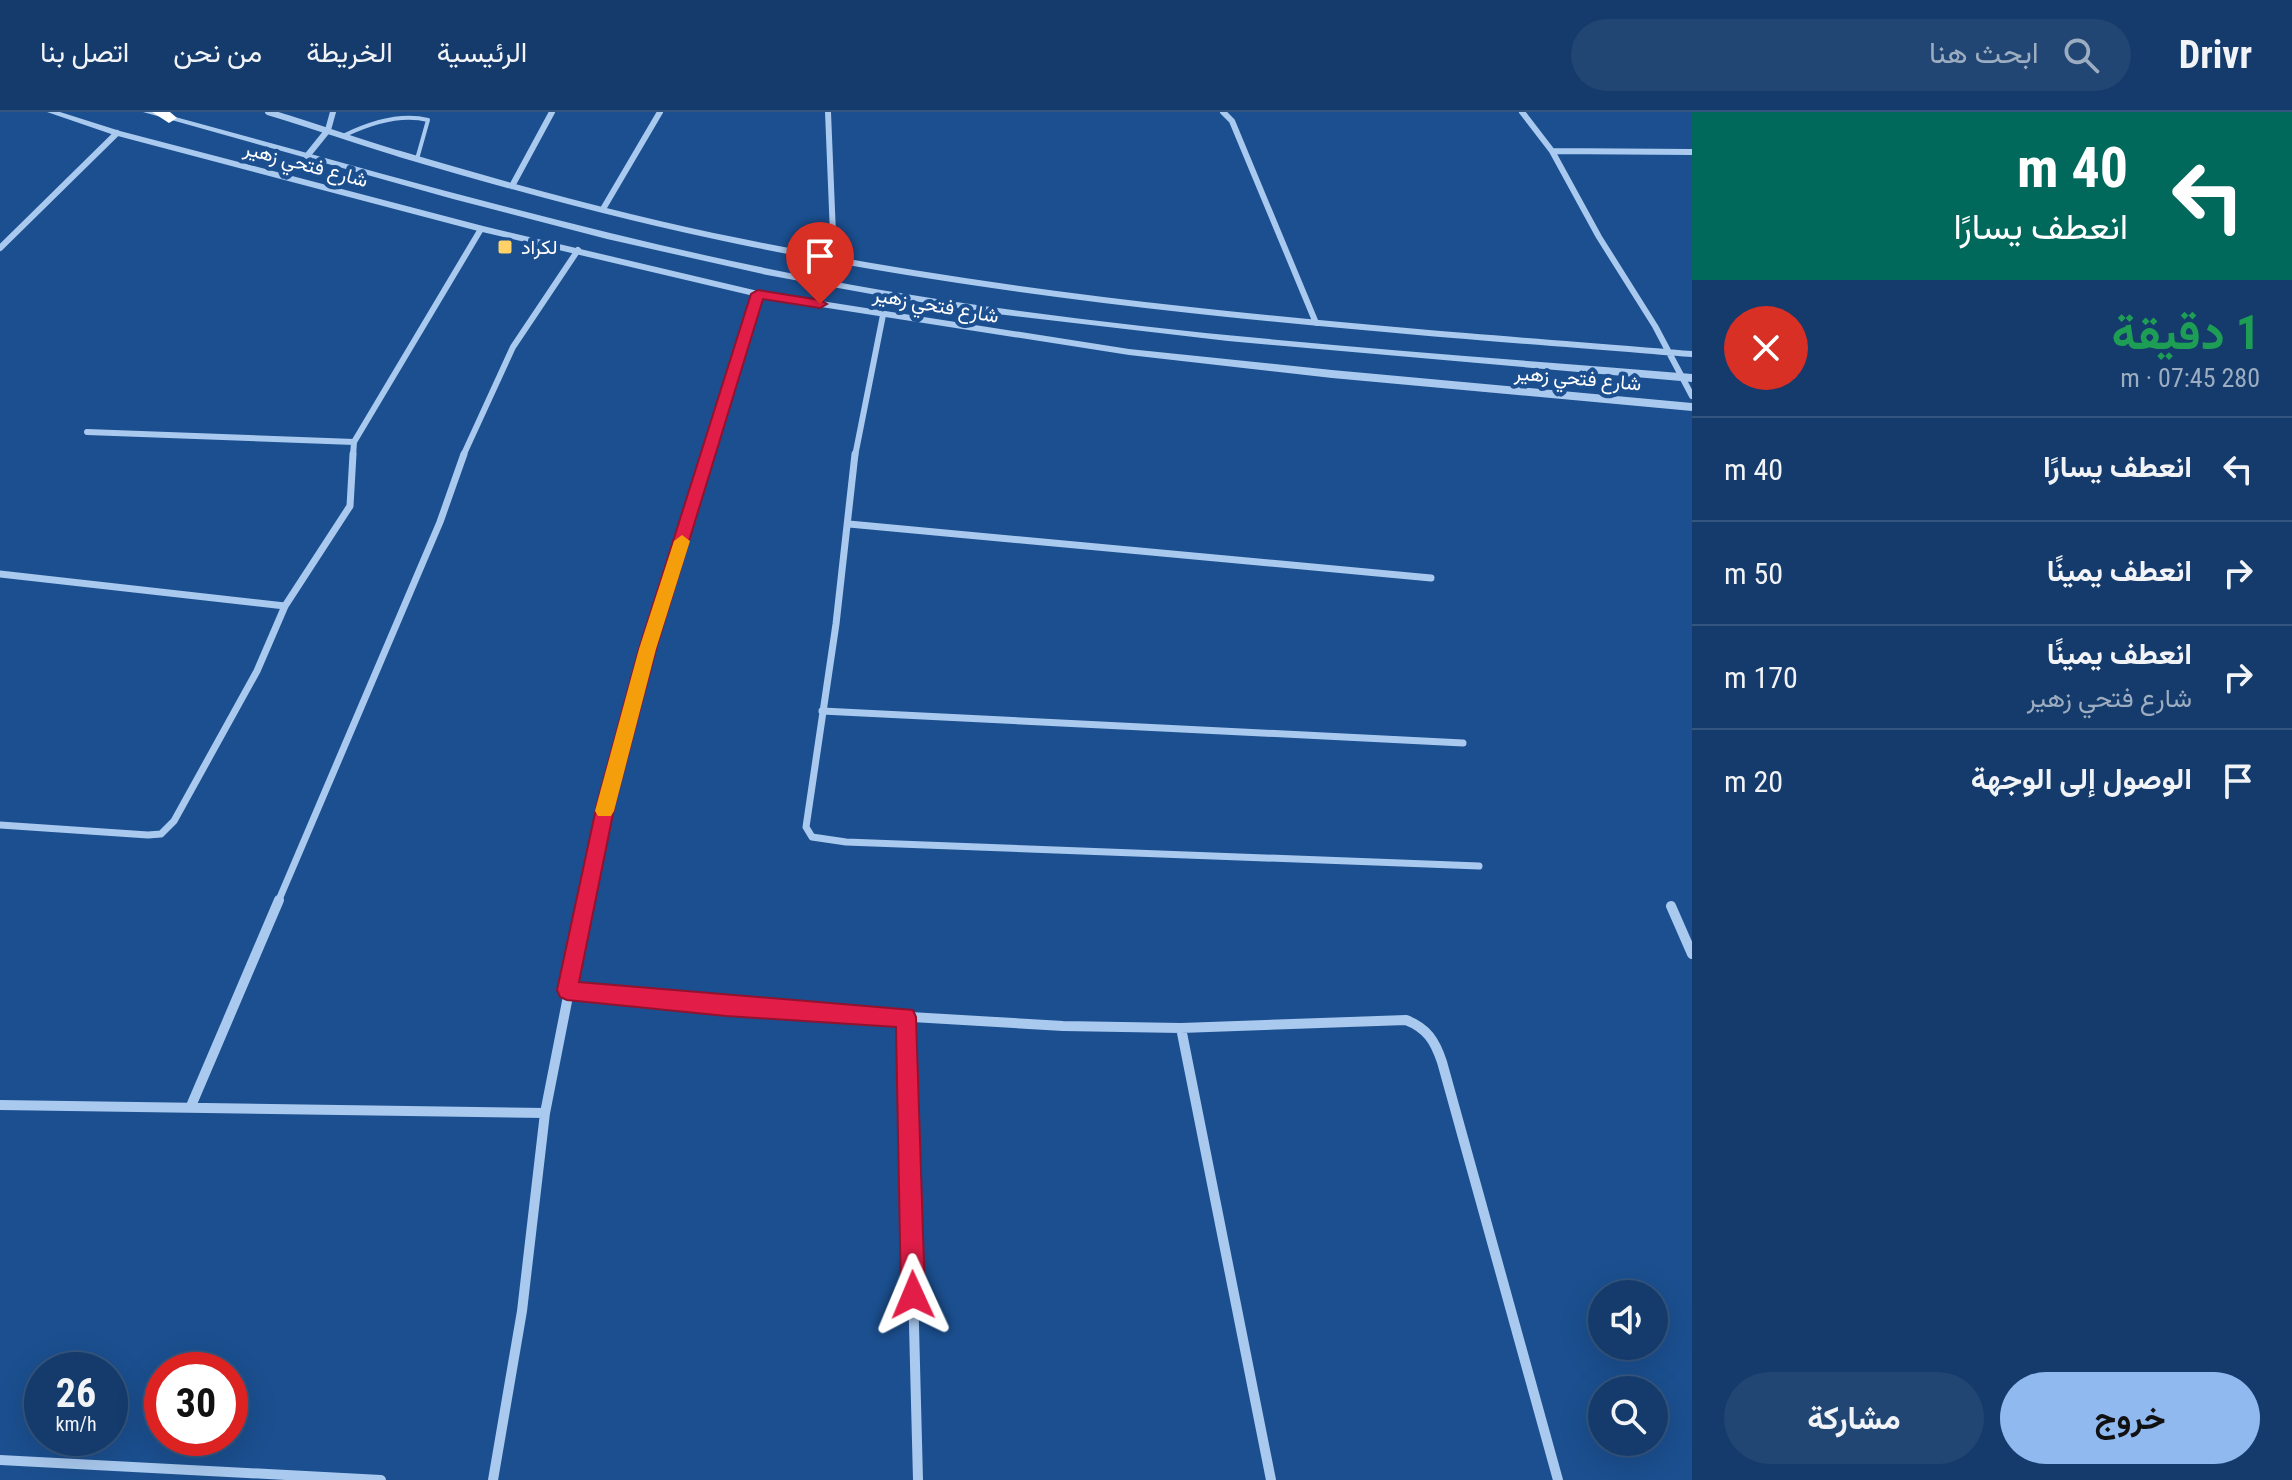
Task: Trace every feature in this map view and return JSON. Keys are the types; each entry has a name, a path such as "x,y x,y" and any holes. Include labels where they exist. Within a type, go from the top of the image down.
{"street":[{"name":"شارع فتحي زهير","path":"51,112 117,133 481,229 758,294 1129,352 1692,407"},
{"name":"شارع فتحي زهير","path":"147,112 603,234 765,271 889,293 1192,335 1687,378"},
{"path":"268,112 512,186 834,259 1051,291 1316,323 1692,354"},
{"path":"307,156 328,130 333,112"},
{"path":"512,186 552,112"},
{"path":"603,209 660,112"},
{"path":"828,112 834,259"},
{"path":"1223,112 1232,121 1316,323"},
{"path":"1522,112 1552,151 1687,378 1692,396"},
{"path":"0,248 117,133"},
{"path":"1552,151 1692,152"},
{"path":"0,825 161,834 174,821 257,671 285,606 350,506 354,442 481,229"},
{"path":"191,1106 440,522 463,450 493,381 540,300 578,250"},
{"path":"493,1480 522,1311 545,1113 606,804 640,677 758,294"},
{"path":"883,315 854,461 849,524 806,827 812,837 846,842 1479,866"},
{"path":"87,432 354,442"},
{"path":"849,524 1431,578"},
{"path":"0,574 285,606"},
{"path":"822,711 1034,724 1315,734 1463,743"},
{"path":"1671,906 1692,954"},
{"path":"567,990 726,1006 906,1017 1181,1028 1406,1020 1425,1027 1435,1041 1442,1062 1558,1480"},
{"path":"906,1017 918,1480"},
{"path":"1181,1028 1271,1480"},
{"path":"0,1105 545,1113"},
{"path":"0,1460 381,1480"}],"lane":[{"path":"345,135 374,119 413,112 422,114 428,120 417,159"}],"slow traffic":[{"path":"604,811 648,649 682,541"}],"place":[{"name":"لكراد","path":"505,247"}],"route":[{"path":"820,304 758,294 648,649 606,804 567,990 726,1006 906,1017 913,1295"}]}
